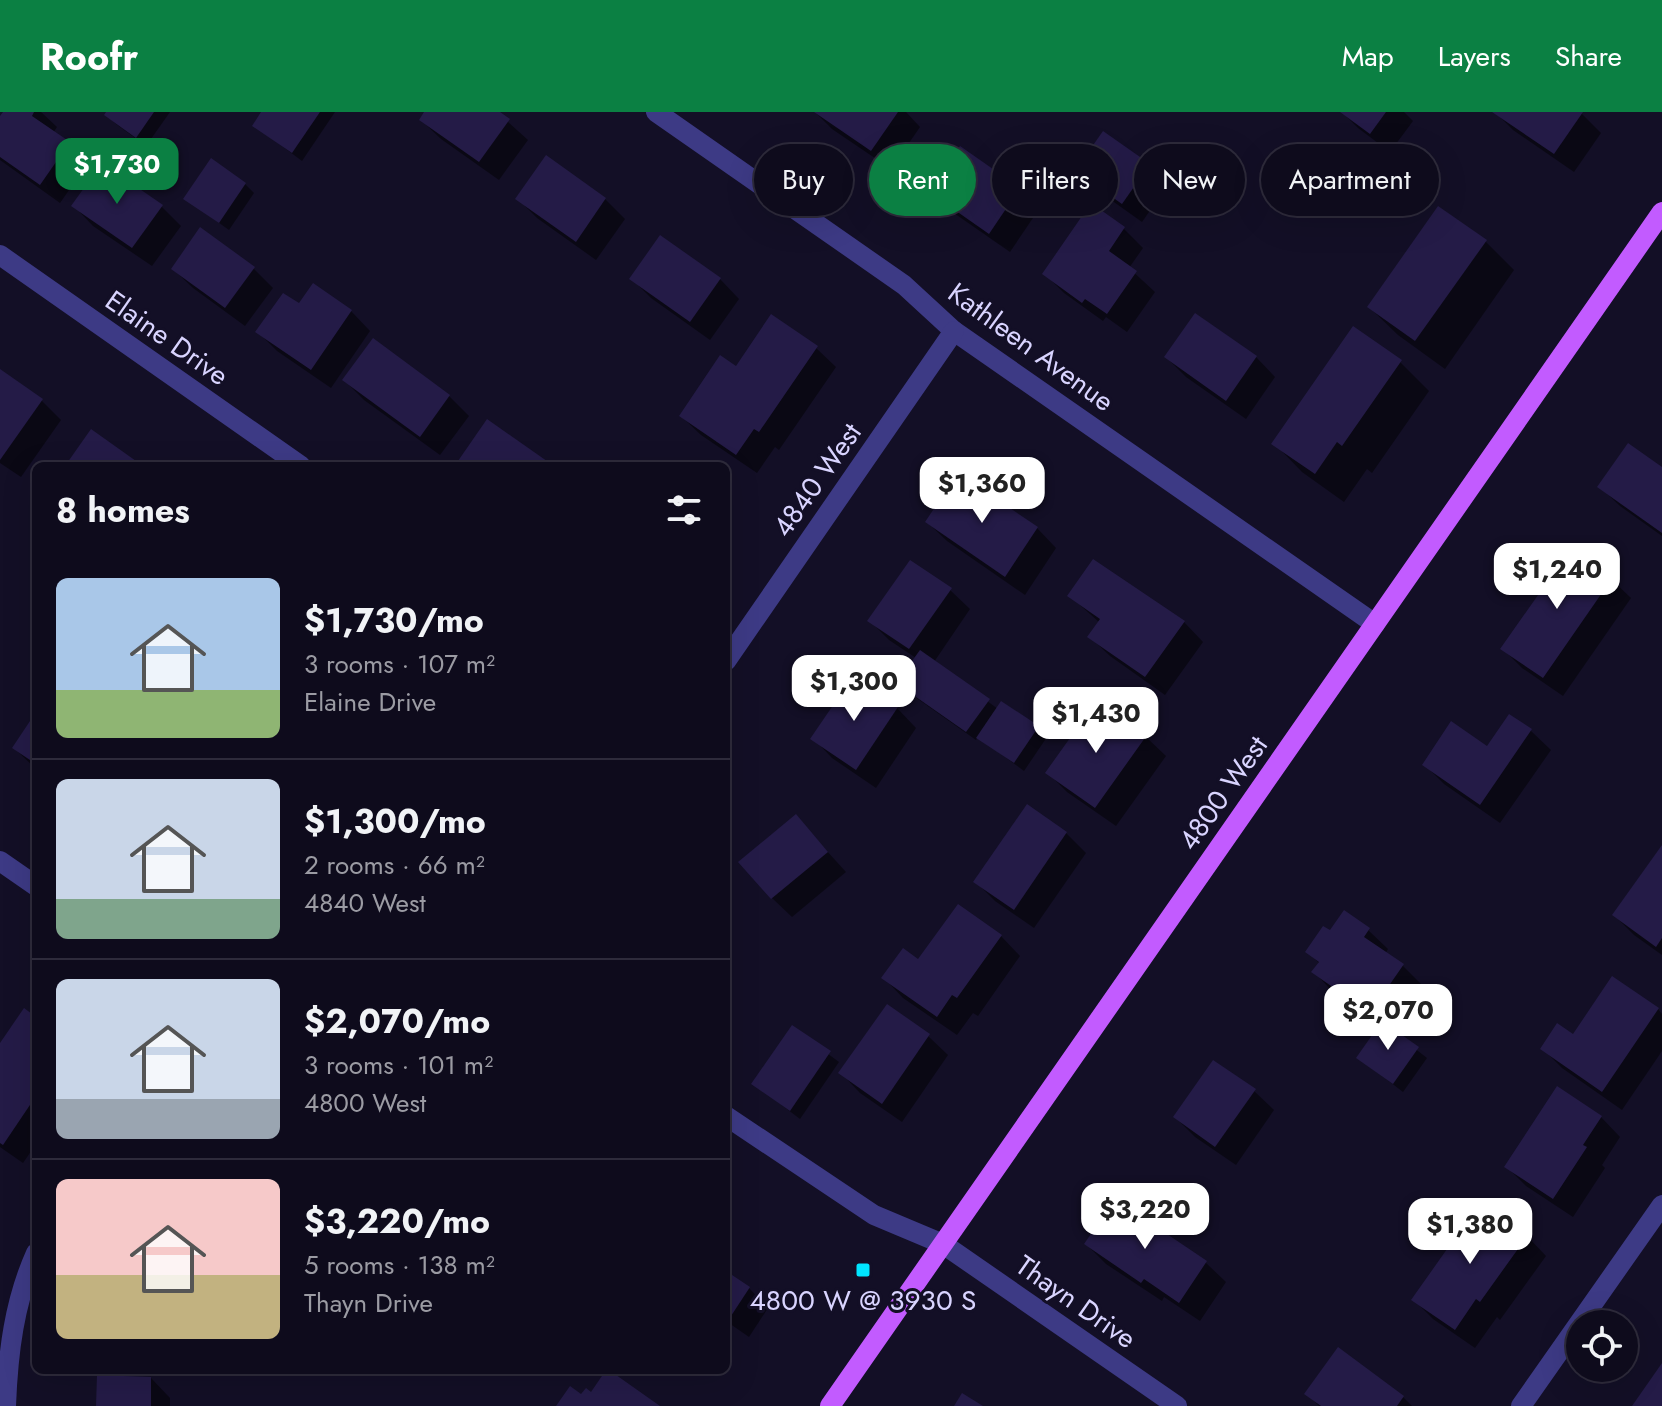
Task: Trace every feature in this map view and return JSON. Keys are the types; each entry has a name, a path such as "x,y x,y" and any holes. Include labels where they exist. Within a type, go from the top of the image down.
{"main road":[{"name":"4800 West","path":"830,1406 1660,219"}],"street":[{"name":"Kathleen Avenue","path":"656,112 904,285 954,331 1375,624"},
{"name":"Elaine Drive","path":"0,255 295,462"},
{"name":"4840 West","path":"730,655 954,331"},
{"path":"0,861 32,883"},
{"name":"Thayn Drive","path":"730,1119 874,1215 943,1244 1177,1406"},
{"path":"1521,1406 1662,1205"},
{"path":"6,1406 4,1366 19,1300 32,1264"}],"building":[{"path":"3,112 34,112 32,116 70,142 40,185 0,157 0,116"},
{"path":"106,112 154,112 136,138 104,115"},
{"path":"261,112 320,112 292,153 252,126"},
{"path":"424,112 500,112 510,119 479,162 419,120"},
{"path":"814,112 898,112 876,144 869,144 869,150"},
{"path":"1340,112 1386,112 1370,134"},
{"path":"1492,112 1583,112 1554,154"},
{"path":"1103,131 1134,153 1134,187 1122,204 1118,201 1118,144 1094,144"},
{"path":"546,155 606,198 576,242 515,199"},
{"path":"976,157 992,168 992,216 1001,216 989,234 963,216 976,216"},
{"path":"211,158 246,183 219,223 183,199"},
{"path":"102,163 163,205 132,248 71,206"},
{"path":"1439,207 1487,240 1415,341 1367,307 1431,216 1439,216"},
{"path":"1082,216 1109,216 1125,227 1109,251 1137,271 1107,314 1085,299 1082,303 1042,274"},
{"path":"200,227 255,267 225,308 171,269"},
{"path":"660,235 721,278 690,322 629,279"},
{"path":"313,283 352,310 311,370 255,332 283,293 299,303"},
{"path":"1195,313 1257,356 1226,401 1164,357"},
{"path":"771,314 818,346 759,432 754,429 736,455 679,416 720,355 736,366"},
{"path":"1353,326 1402,360 1342,446 1337,442 1315,474 1271,444"},
{"path":"373,338 450,395 420,437 342,380"},
{"path":"0,369 43,399 0,460"},
{"path":"487,419 548,462 460,462"},
{"path":"91,429 137,462 68,462"},
{"path":"1628,443 1662,467 1662,533 1597,487"},
{"path":"958,473 1038,527 1005,577 925,522"},
{"path":"1567,545 1613,577 1543,678 1500,649 1543,588 1539,585"},
{"path":"1093,559 1185,621 1145,677 1087,637 1100,619 1067,596"},
{"path":"910,560 952,588 909,649 867,621"},
{"path":"920,650 990,699 966,732 896,683"},
{"path":"853,676 898,707 856,770 810,739"},
{"path":"1001,701 1039,726 1014,763 976,738"},
{"path":"1100,702 1147,735 1095,808 1045,773"},
{"path":"1509,714 1532,729 1480,805 1422,765 1451,721 1487,746"},
{"path":"32,718 32,761 12,748"},
{"path":"1027,804 1067,832 1014,910 973,882"},
{"path":"796,814 828,852 771,899 738,862"},
{"path":"1662,845 1662,938 1656,947 1612,915"},
{"path":"958,904 1002,935 957,998 952,995 937,1017 881,978 903,948 918,959"},
{"path":"1344,910 1370,928 1364,937 1404,964 1370,1013 1311,972 1319,962 1305,952 1323,926 1330,930"},
{"path":"1612,976 1659,1008 1602,1092 1540,1049 1557,1023 1573,1034"},
{"path":"887,1004 930,1034 882,1104 838,1073"},
{"path":"24,1008 32,1014 32,1102 3,1145 0,1143 0,1043"},
{"path":"1382,1021 1419,1047 1393,1084 1356,1058"},
{"path":"792,1025 831,1051 790,1111 751,1084"},
{"path":"1213,1060 1256,1089 1215,1147 1173,1117"},
{"path":"1557,1086 1602,1116 1583,1145 1587,1147 1553,1199 1504,1167"},
{"path":"1115,1199 1207,1261 1179,1303 1144,1279 1141,1283 1084,1244"},
{"path":"1481,1201 1528,1235 1480,1302 1476,1299 1455,1330 1411,1300"},
{"path":"730,1274 750,1287 730,1317"},
{"path":"1338,1347 1404,1396 1397,1406 1321,1406 1304,1394"},
{"path":"1662,1363 1662,1406 1632,1406"},
{"path":"603,1374 615,1374 660,1406 556,1406 570,1386 581,1394 586,1388 591,1392"},
{"path":"97,1375 151,1377 151,1406 96,1406"},
{"path":"962,1393 983,1406 954,1406"}],"place":[{"name":"4800 W @ 3930 S","path":"863,1270"}]}
